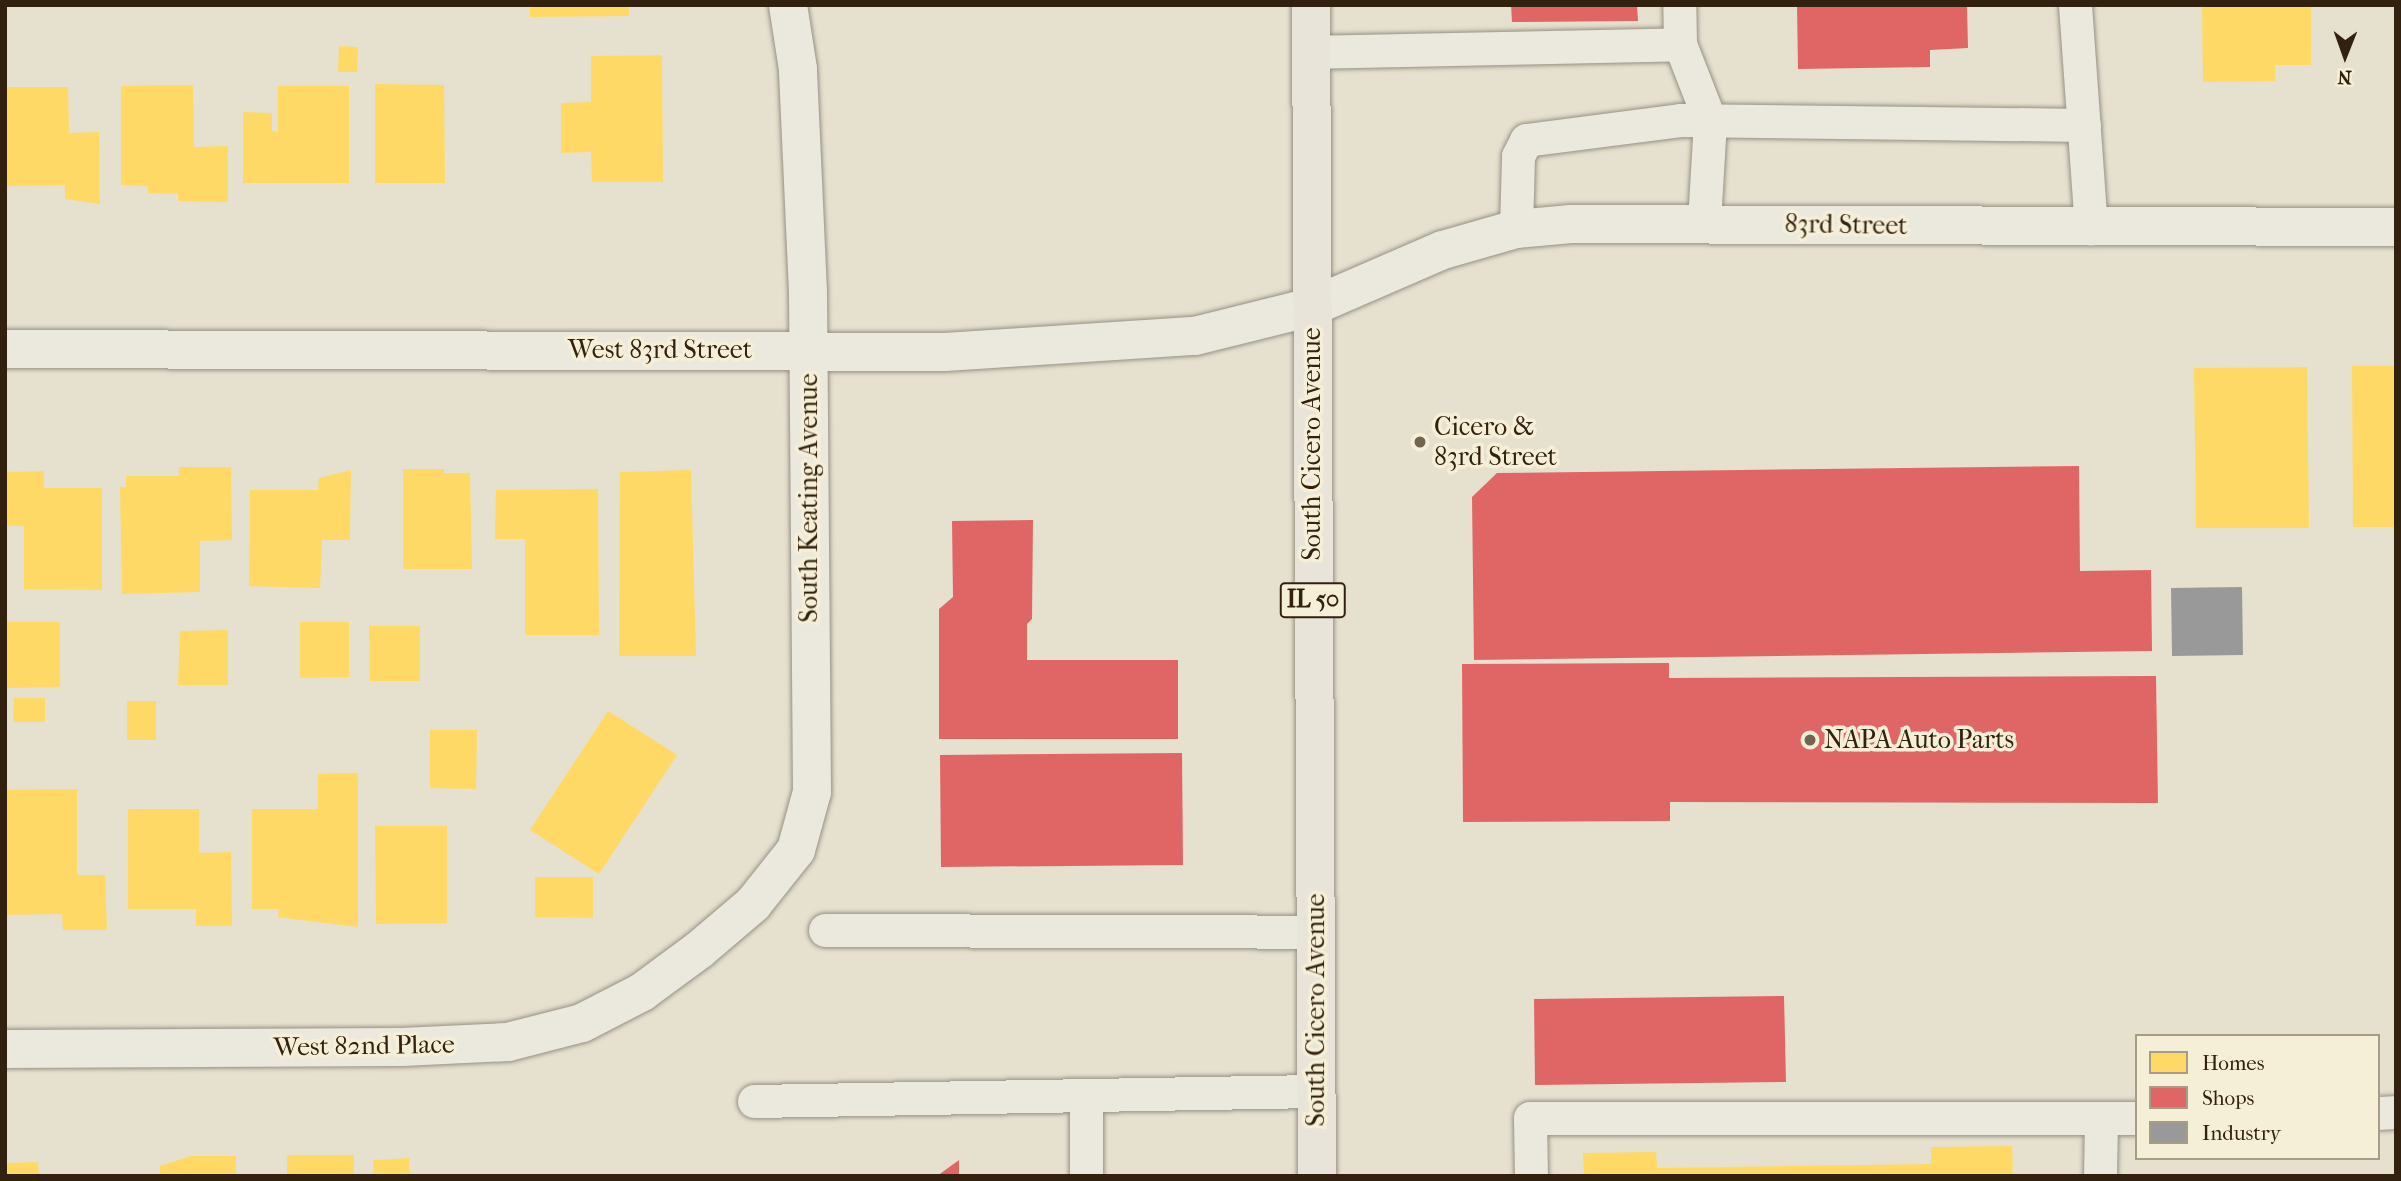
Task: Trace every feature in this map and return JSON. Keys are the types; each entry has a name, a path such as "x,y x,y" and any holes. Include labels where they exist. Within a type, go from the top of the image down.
{"main road":[{"name":"South Cicero Avenue","path":"1311,5 1317,1176"}],"street":[{"name":"South Keating Avenue","path":"699,950 753,904 796,850 812,792 808,350 798,69 788,5"},
{"name":"83rd Street","path":"1311,307 1443,250 1516,229 1571,224 2091,228 2396,227"},
{"name":"West 83rd Street","path":"5,349 945,352 1195,336 1311,307"},
{"name":"West 82nd Place","path":"5,1049 402,1047 508,1042 582,1023 642,992 699,950"}],"lane":[{"path":"1679,5 1680,44 1710,121 1704,223"},
{"path":"2075,5 2091,228"},
{"path":"1311,52 1680,44"},
{"path":"1516,229 1518,156 1526,140 1680,120 2084,125"},
{"path":"825,930 1316,932"},
{"path":"754,1101 1317,1091"},
{"path":"1086,1095 1086,1176"},
{"path":"1531,1176 1530,1118 2135,1118"},
{"path":"2100,1176 2101,1118"}],"building: Homes":[{"path":"530,5 629,5 629,16 530,17"},
{"path":"2202,5 2311,5 2311,65 2275,65 2276,81 2203,82"},
{"path":"339,46 358,47 357,72 338,72"},
{"path":"662,55 663,182 592,182 591,152 561,153 561,103 591,102 591,56"},
{"path":"375,84 444,85 445,183 375,183"},
{"path":"193,85 194,147 228,146 228,202 178,201 178,194 148,193 148,186 121,185 121,86"},
{"path":"278,86 349,86 349,183 243,183 243,112 272,113 272,131 278,132"},
{"path":"5,87 68,87 69,133 99,132 100,204 65,199 65,185 5,186"},
{"path":"2352,366 2396,366 2396,527 2353,527"},
{"path":"2307,367 2309,528 2196,528 2194,368"},
{"path":"179,467 231,467 232,540 200,541 200,592 122,594 120,487 126,487 126,476 179,476"},
{"path":"403,469 444,469 444,473 470,473 472,569 403,569"},
{"path":"351,470 350,540 322,540 320,588 249,586 250,490 318,490 319,478"},
{"path":"691,470 696,656 619,656 620,472"},
{"path":"44,471 44,488 102,488 102,590 24,589 24,526 5,526 5,472"},
{"path":"598,489 599,635 525,635 525,539 495,539 496,490"},
{"path":"5,622 60,622 60,687 5,688"},
{"path":"300,622 349,622 349,677 300,678"},
{"path":"369,626 420,626 420,681 370,681"},
{"path":"228,630 228,685 178,685 180,631"},
{"path":"14,698 45,698 45,722 13,722"},
{"path":"127,701 156,701 156,740 127,740"},
{"path":"608,711 677,755 599,874 530,830"},
{"path":"430,730 477,730 476,789 430,788"},
{"path":"358,773 358,927 278,917 279,909 252,909 252,809 318,809 318,774"},
{"path":"77,789 77,875 105,875 107,930 63,930 62,914 5,915 6,790"},
{"path":"128,809 199,809 199,853 231,852 232,926 196,926 196,909 128,909"},
{"path":"375,826 447,826 447,923 376,924"},
{"path":"535,877 593,877 593,918 535,917"},
{"path":"2012,1146 2013,1176 1584,1176 1583,1153 1656,1152 1657,1168 1931,1164 1931,1147"},
{"path":"287,1155 354,1155 354,1176 287,1176"},
{"path":"191,1156 236,1156 236,1176 160,1176 160,1166"},
{"path":"409,1158 410,1176 374,1176 373,1160"},
{"path":"38,1162 39,1176 6,1176 6,1163"}],"building: Shops":[{"path":"1511,5 1637,5 1638,21 1512,22"},
{"path":"1797,5 1967,5 1968,48 1930,50 1930,67 1798,69"},
{"path":"2079,466 2080,571 2151,570 2152,651 1474,660 1472,497 1497,473"},
{"path":"1033,520 1032,619 1027,624 1027,660 1178,660 1178,739 939,739 939,609 953,597 952,521"},
{"name":"NAPA Auto Parts","path":"1669,663 1669,678 2156,676 2158,803 1670,802 1670,821 1463,822 1462,664"},
{"path":"1182,753 1183,865 941,867 940,755"},
{"path":"1784,996 1786,1082 1535,1085 1534,999"},
{"path":"959,1160 959,1176 937,1176"}],"building: Industry":[{"path":"2242,587 2243,655 2172,656 2171,588"}],"place":[{"name":"Cicero & 83rd Street","path":"1420,442"},
{"name":"NAPA Auto Parts","path":"1810,740"}]}
